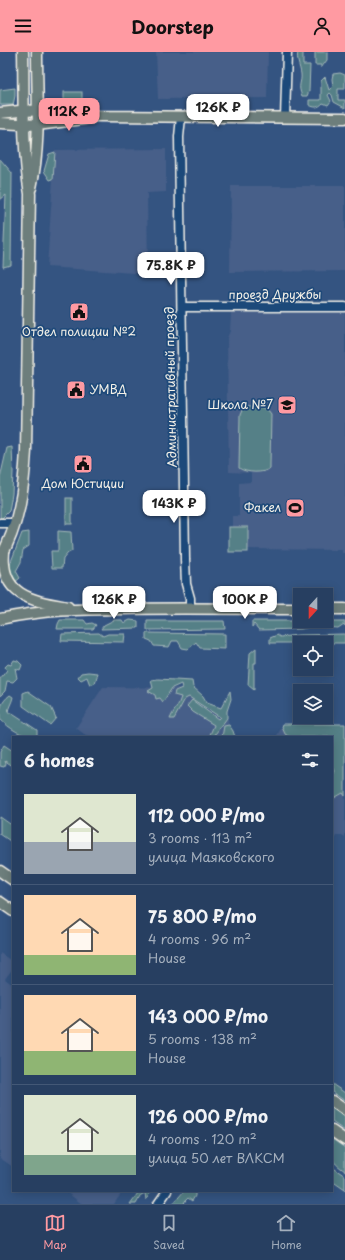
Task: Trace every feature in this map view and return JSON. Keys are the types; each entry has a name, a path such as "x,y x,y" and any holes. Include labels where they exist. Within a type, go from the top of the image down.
{"main road":[{"path":"23,52 23,125 26,170 30,194 26,452 24,475 15,523 2,555 2,563 5,576 11,586 19,594 36,602 83,610"},
{"path":"30,194 35,170 37,125 37,52"},
{"path":"0,113 37,111 74,112 97,116 345,118"},
{"path":"0,124 37,125 75,121 97,116"},
{"path":"0,619 33,613 83,610 190,608 293,609"},
{"path":"333,609 345,609"},
{"path":"0,871 12,879"},
{"path":"0,902 12,910"},
{"path":"333,1102 345,1110"},
{"path":"333,1132 345,1140"}],"street":[{"path":"286,118 287,52"},
{"name":"Административный проезд","path":"181,117 179,137 185,559 186,584 190,598 190,608"},
{"name":"проезд Дружбы","path":"182,307 345,307"},
{"path":"0,523 15,523"},
{"path":"158,1204 167,1192"}],"shaded area":[{"path":"156,52 268,52 267,98 158,99"},
{"path":"166,149 166,192 147,193 148,274 47,267 55,150"},
{"path":"231,186 345,186 345,271 230,272"},
{"name":"Школа №7","path":"231,313 345,313 345,553 342,553 342,550 248,549 248,527 232,527 232,516 239,516 239,483 251,482 251,473 229,472 227,338 230,331"},
{"path":"103,687 182,688 228,719 230,736 87,736 76,728"},
{"path":"282,727 345,727 345,838 342,836 337,836 333,842 333,736 277,736"},
{"path":"0,953 12,961 12,969 5,979 12,984 12,1166 0,1158"},
{"path":"66,1192 122,1192 114,1204 82,1204"}],"green space":[{"path":"298,52 303,52 303,65 310,65 309,91 307,96 302,96 300,89 301,74"},
{"path":"315,52 327,52 327,60 321,68 321,65 315,65"},
{"path":"340,73 345,75 345,89 338,89 338,100 345,100 345,108 334,102 330,93 328,95 331,101 328,105 323,103 318,107 315,107 309,105 309,100 321,100 321,81 325,77 329,90 333,86 333,74"},
{"path":"15,88 13,105 0,105 0,90"},
{"path":"64,92 82,92 82,106 64,106"},
{"path":"55,152 53,179 50,180 44,171 49,154"},
{"path":"0,159 12,173 11,265 3,267 6,195 0,200"},
{"path":"243,408 263,408 271,414 270,468 260,472 250,472 239,468 240,415"},
{"path":"12,447 12,494 9,511 2,518 0,518 0,478 7,448"},
{"path":"66,498 72,498 72,524 66,524"},
{"path":"229,527 248,527 248,552 229,552"},
{"path":"58,531 71,532 72,551 63,559 62,568 52,568 51,551 58,551"},
{"path":"29,532 29,546 23,550 21,562 16,571 20,578 14,583 7,572 22,533"},
{"path":"60,620 84,620 87,624 92,623 96,625 93,629 57,629"},
{"path":"114,620 122,620 124,623 130,620 138,621 138,628 101,629 104,625"},
{"path":"147,621 224,621 225,629 147,630"},
{"path":"252,621 293,621 293,628 306,628 259,630 254,624 252,627"},
{"path":"333,622 345,622 345,626 344,624 338,628 333,628"},
{"path":"99,633 103,636 108,634 125,634 124,642 61,641 62,634"},
{"path":"146,633 225,634 225,649 200,648 196,642 188,649 182,648 178,641 172,641 169,647 154,646 151,641 146,639"},
{"path":"345,634 345,643 333,643 333,636 293,636 293,643 270,643 270,638 277,635 280,637 298,635"},
{"path":"256,648 256,663 254,663 254,690 248,685 250,653"},
{"path":"14,660 18,661 22,665 20,670 15,668 17,678 13,682 7,681 5,691 0,696 0,679 7,670 5,667 8,664 11,665"},
{"path":"81,673 98,673 95,683 90,685 87,677 81,680 78,677"},
{"path":"151,680 192,681 193,687 203,696 207,703 221,708 230,691 231,699 227,711 227,718 214,736 209,736 214,725 193,712 187,706 192,700 218,719 220,717 189,697 185,699 174,719 170,719 181,697 174,695 175,691 182,688 181,684 172,688 163,702 160,698 156,699 155,695 148,691 153,688"},
{"path":"28,691 51,707 56,718 50,725 23,706 23,693"},
{"path":"10,695 13,697 8,713 11,713 37,730 36,736 28,736 16,731 7,726 0,719 0,712 5,700"},
{"path":"283,724 345,724 345,796 343,793 333,798 333,776 335,771 333,766 333,736 288,736 285,734 282,727"},
{"path":"229,725 235,736 222,736 224,726"},
{"path":"4,745 12,750 12,765 5,761 6,764 4,767 0,766 0,752"},
{"path":"0,817 12,825 12,842 0,834"},
{"path":"333,1085 345,1093 345,1101 333,1093"},
{"path":"333,1109 345,1117 345,1131 333,1123"},
{"path":"333,1140 345,1148 345,1171 334,1161"},
{"path":"333,1168 345,1176 345,1190 333,1182"},
{"path":"150,1192 146,1200 145,1193 141,1195 136,1204 130,1204 138,1193"},
{"path":"183,1192 195,1192 195,1196 192,1201 188,1198 184,1204 173,1204"}],"place":[{"name":"Отдел полиции №2","path":"79,312"},
{"name":"УМВД","path":"76,390"},
{"name":"Школа №7","path":"287,405"},
{"name":"Дом Юстиции","path":"83,464"},
{"name":"Факел","path":"295,508"}]}
